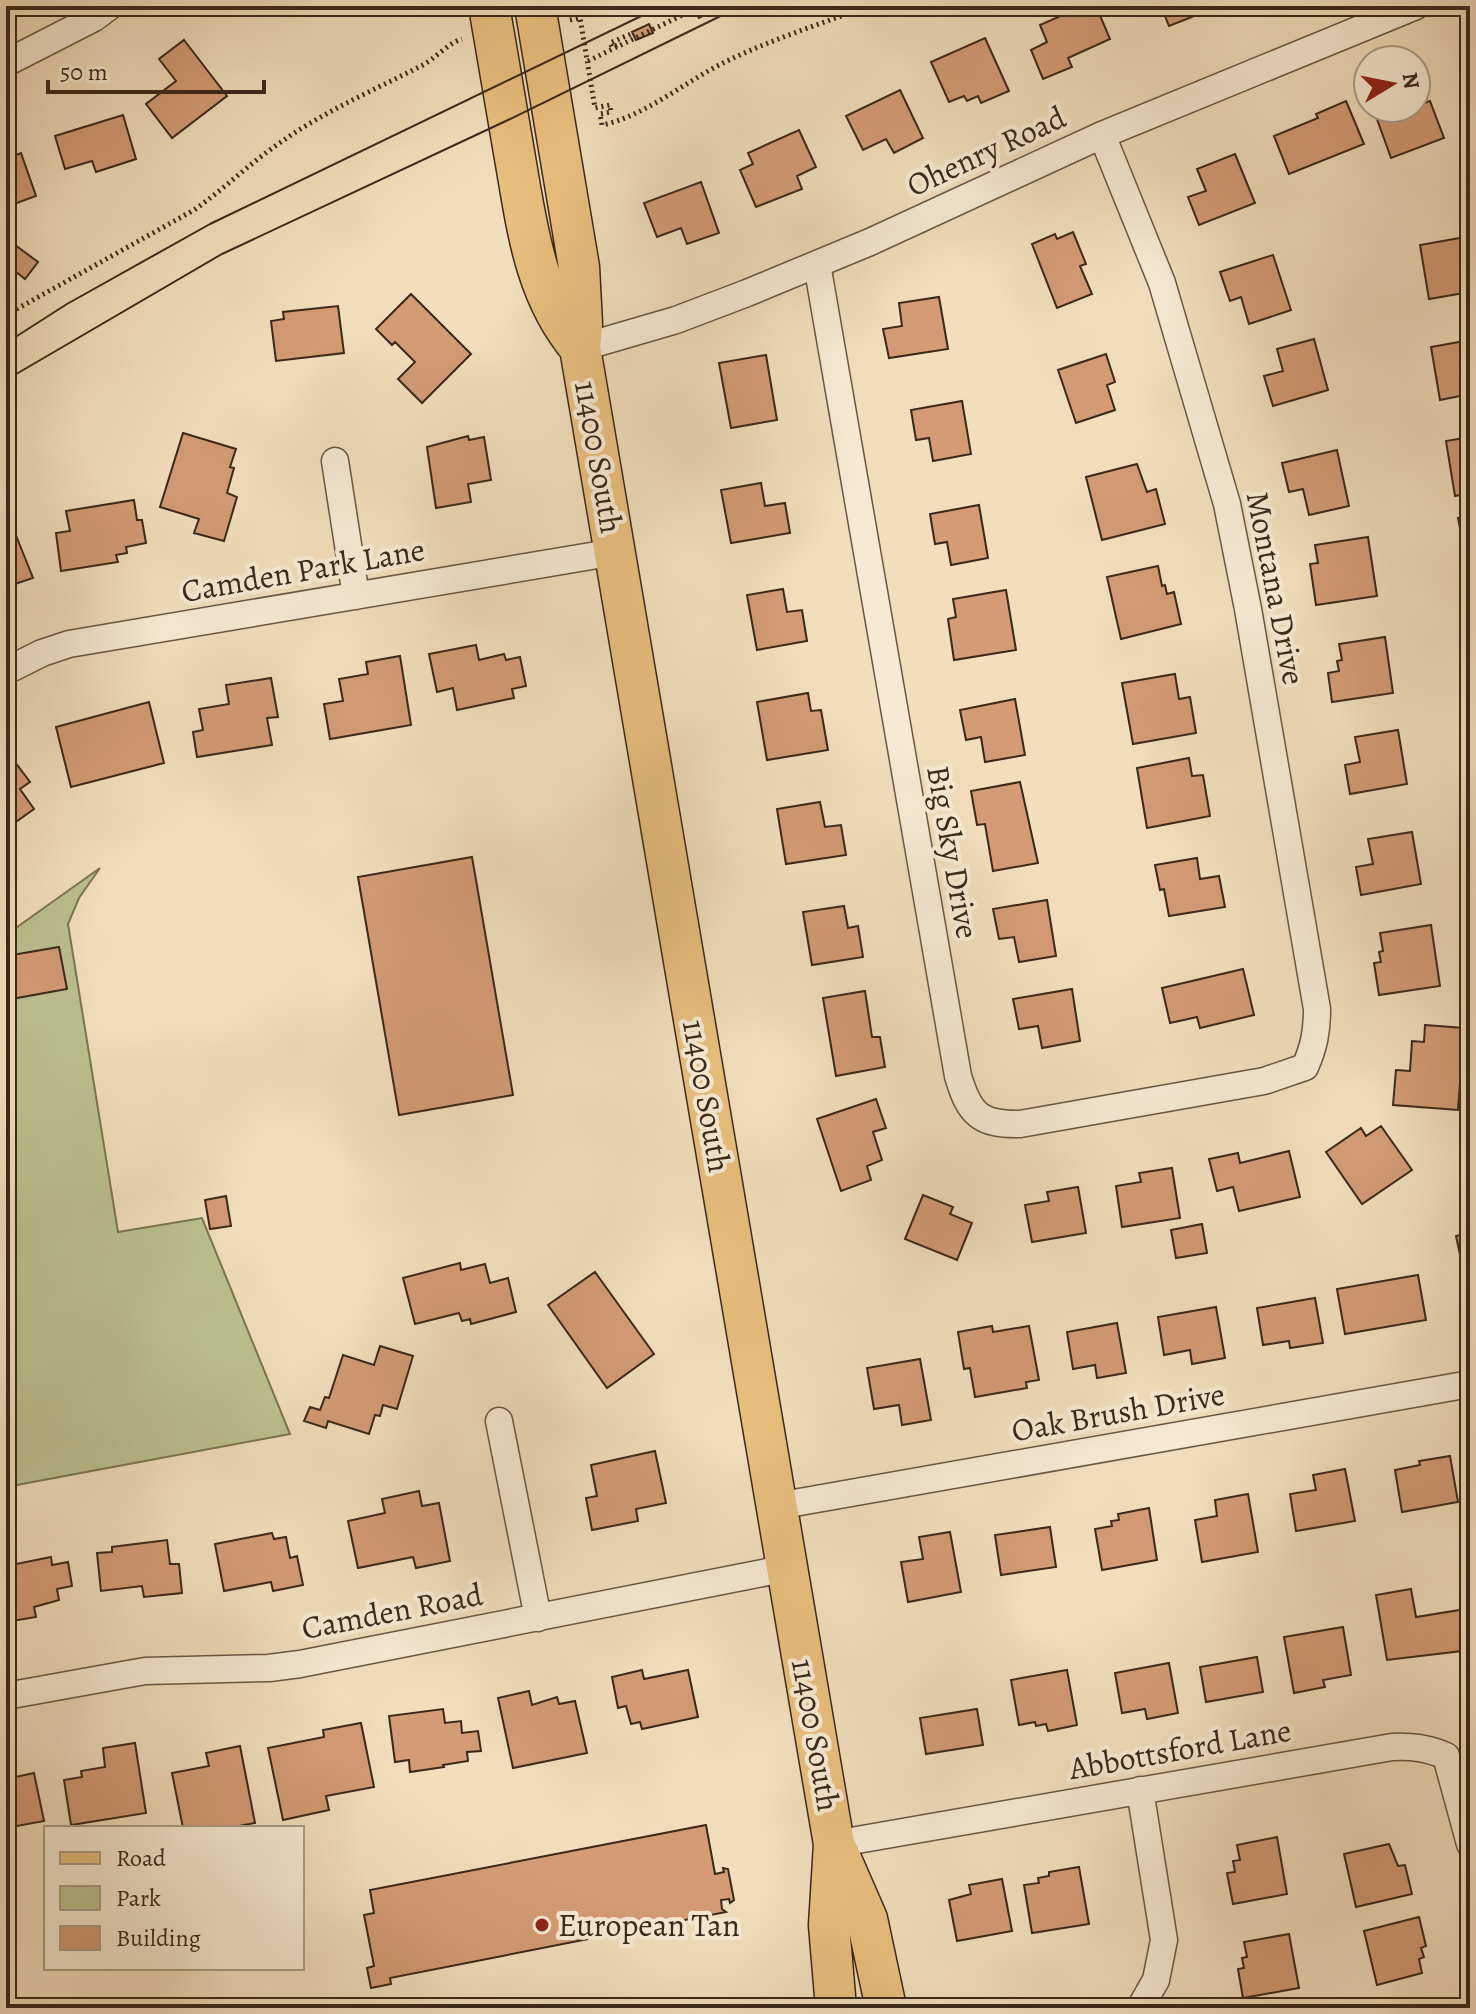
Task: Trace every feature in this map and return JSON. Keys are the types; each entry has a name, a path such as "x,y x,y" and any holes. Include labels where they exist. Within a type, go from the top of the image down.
{"main road":[{"name":"11400 South","path":"489,6 531,248 551,305 580,348"},
{"name":"11400 South","path":"535,6 579,267 582,309 580,348 834,1844 829,1925 836,2008"},
{"name":"11400 South","path":"834,1844 867,1919 886,2008"}],"street":[{"path":"6,63 94,18 110,6"},
{"name":"Ohenry Road","path":"580,348 676,320 817,264 1102,135 1416,6"},
{"name":"Montana Drive","path":"1102,135 1162,283 1227,504 1317,1009 1314,1049 1305,1067"},
{"name":"Big Sky Drive","path":"817,264 955,1060 965,1099 979,1118 998,1125 1020,1124 1264,1081 1305,1067"},
{"path":"335,461 356,596"},
{"name":"Camden Park Lane","path":"6,671 69,644 615,552"},
{"name":"Oak Brush Drive","path":"777,1506 1470,1384"},
{"path":"499,1421 538,1618"},
{"name":"Camden Road","path":"6,1696 145,1671 269,1668 300,1664 788,1568"},
{"name":"Abbottsford Lane","path":"834,1844 1392,1747 1429,1749 1446,1756 1470,1844"},
{"path":"1140,1790 1164,1940 1156,1980 1140,2008"}],"path":[{"path":"588,61 633,36 701,6"},
{"path":"580,18 595,108 610,105 611,112 600,114 602,125 630,117 694,78 744,53 867,6"},
{"path":"6,315 194,210 304,126 433,60 456,40"}],"green space":[{"path":"100,868 79,898 68,924 118,1232 202,1218 290,1434 6,1487 6,935"}],"building":[{"path":"693,6 722,6 699,18"},
{"path":"1083,6 1096,6 1110,39 1068,58 1072,67 1043,79 1031,50 1047,42 1040,25"},
{"path":"1161,6 1193,6 1197,15 1169,26"},
{"path":"649,24 653,33 636,40 632,32"},
{"path":"985,38 1009,91 981,103 978,96 967,101 964,96 949,102 931,62"},
{"path":"184,40 227,96 172,138 146,104 176,81 159,59"},
{"path":"900,90 923,138 894,153 886,139 863,150 846,116"},
{"path":"1346,101 1352,124 1356,124 1364,144 1289,174 1274,136 1318,118 1316,114"},
{"path":"1432,106 1444,138 1391,158 1379,124 1432,124"},
{"path":"123,115 136,159 96,172 92,161 65,169 55,136"},
{"path":"799,130 816,167 797,176 802,189 756,207 740,170 753,164 748,153"},
{"path":"21,153 36,196 6,207 6,159"},
{"path":"1235,154 1255,203 1199,225 1188,197 1206,191 1197,169"},
{"path":"701,182 719,233 687,244 681,228 657,237 644,203"},
{"path":"1073,232 1086,264 1080,266 1092,294 1057,308 1032,244 1055,234 1057,239"},
{"path":"1460,238 1470,292 1429,299 1420,245"},
{"path":"7,239 38,262 25,279 6,264"},
{"path":"1273,255 1291,310 1249,324 1241,297 1230,301 1220,272"},
{"path":"411,294 471,354 422,403 398,379 415,362 376,329"},
{"path":"939,297 948,349 889,358 883,329 902,326 899,303"},
{"path":"338,306 344,353 276,361 271,321 284,319 283,312"},
{"path":"1314,339 1328,390 1273,406 1264,376 1283,371 1277,349"},
{"path":"1470,340 1470,394 1440,400 1431,347"},
{"path":"1106,354 1115,382 1107,385 1115,410 1076,423 1058,370"},
{"path":"766,355 777,420 731,428 719,363"},
{"path":"962,401 971,454 933,461 929,438 916,440 911,410"},
{"path":"183,433 236,449 227,493 237,497 224,541 194,533 199,519 160,507"},
{"path":"468,436 469,440 484,437 491,480 468,484 471,502 436,508 427,447"},
{"path":"1470,437 1470,493 1455,496 1446,441"},
{"path":"1337,450 1349,506 1309,515 1303,489 1289,492 1282,463"},
{"path":"1137,464 1147,492 1156,489 1165,524 1102,540 1086,477"},
{"path":"761,483 765,506 785,503 790,533 731,543 721,490"},
{"path":"134,500 137,520 142,520 146,543 126,547 127,553 116,555 118,562 61,571 56,533 70,531 66,511"},
{"path":"979,505 988,558 951,565 947,542 935,544 930,514"},
{"path":"1470,517 1470,574 1469,574 1458,518"},
{"path":"13,528 33,578 6,587 6,530"},
{"path":"1368,537 1377,596 1316,605 1310,564 1318,563 1315,545"},
{"path":"1158,566 1162,586 1165,585 1167,594 1174,592 1181,624 1121,639 1107,577"},
{"path":"783,589 787,612 802,610 807,641 757,650 747,595"},
{"path":"1006,590 1016,650 954,660 948,619 956,617 953,599"},
{"path":"1385,637 1393,693 1332,702 1328,673 1339,671 1337,661 1342,660 1339,644"},
{"path":"476,645 479,660 504,654 506,660 520,657 526,686 512,689 514,698 457,710 453,688 437,692 429,654"},
{"path":"400,656 411,725 330,739 324,704 343,701 339,679 368,674 366,662"},
{"path":"1175,674 1179,699 1190,697 1196,733 1133,744 1122,683"},
{"path":"271,678 278,717 267,718 272,745 197,757 193,732 203,730 199,709 229,704 226,685"},
{"path":"808,693 811,711 821,710 828,750 767,760 757,702"},
{"path":"1015,699 1025,755 985,762 981,737 966,740 960,710"},
{"path":"149,702 164,763 71,787 56,727"},
{"path":"1398,730 1407,784 1350,794 1345,765 1360,762 1355,737"},
{"path":"9,754 30,782 20,789 34,809 6,829 6,756"},
{"path":"1189,758 1192,776 1203,775 1210,816 1147,828 1137,768"},
{"path":"1020,782 1038,863 993,871 985,824 977,825 971,791"},
{"path":"820,802 825,827 841,825 846,855 786,864 777,809"},
{"path":"1412,832 1421,884 1361,895 1356,867 1373,864 1368,839"},
{"path":"472,857 513,1095 399,1115 358,877"},
{"path":"1197,858 1200,879 1219,876 1225,907 1169,916 1155,865"},
{"path":"1047,900 1056,956 1019,962 1014,937 999,939 993,909"},
{"path":"844,906 848,928 858,926 863,957 812,965 803,912"},
{"path":"1431,925 1440,986 1379,995 1374,963 1381,962 1380,933"},
{"path":"59,947 67,989 6,1000 6,956"},
{"path":"1243,969 1254,1015 1200,1028 1197,1017 1170,1023 1162,988"},
{"path":"1072,989 1080,1041 1042,1048 1038,1026 1019,1029 1013,999"},
{"path":"865,991 872,1037 880,1037 885,1067 836,1076 823,998"},
{"path":"1425,1025 1464,1028 1458,1110 1393,1105 1396,1070 1410,1071 1412,1041 1424,1042"},
{"path":"876,1099 886,1128 873,1132 882,1160 867,1166 871,1180 841,1191 817,1119"},
{"path":"1381,1126 1412,1170 1362,1204 1326,1152 1361,1128 1366,1136"},
{"path":"1289,1151 1300,1197 1239,1211 1233,1187 1217,1191 1209,1159 1238,1153 1240,1163"},
{"path":"1172,1168 1180,1218 1122,1227 1116,1186 1141,1182 1139,1173"},
{"path":"1078,1187 1086,1233 1032,1242 1025,1205 1049,1201 1047,1192"},
{"path":"923,1195 953,1207 950,1214 972,1223 957,1260 905,1239"},
{"path":"226,1196 231,1226 210,1229 205,1200"},
{"path":"1202,1224 1207,1253 1176,1258 1171,1230"},
{"path":"1470,1233 1470,1287 1467,1287 1456,1236"},
{"path":"460,1263 461,1270 485,1264 490,1283 508,1278 516,1312 471,1324 470,1319 462,1321 459,1313 415,1324 403,1278"},
{"path":"595,1272 654,1354 607,1388 548,1305"},
{"path":"1418,1275 1426,1320 1345,1334 1337,1289"},
{"path":"1315,1298 1323,1343 1290,1348 1289,1341 1263,1345 1257,1308"},
{"path":"1216,1307 1225,1358 1192,1364 1190,1350 1164,1355 1158,1317"},
{"path":"1117,1323 1126,1373 1097,1378 1095,1365 1073,1369 1067,1332"},
{"path":"992,1326 993,1332 1029,1326 1039,1380 1026,1382 1027,1388 975,1397 970,1368 964,1369 958,1332"},
{"path":"380,1346 413,1356 397,1409 383,1405 380,1416 375,1415 369,1434 328,1421 326,1428 304,1421 310,1407 320,1410 325,1397 329,1398 343,1355 374,1365"},
{"path":"920,1359 931,1420 902,1425 899,1405 874,1409 867,1368"},
{"path":"655,1451 666,1503 636,1509 638,1521 592,1530 586,1498 597,1496 591,1465"},
{"path":"1450,1456 1458,1502 1402,1512 1395,1470 1420,1465 1419,1461"},
{"path":"1345,1469 1355,1521 1296,1531 1290,1494 1316,1490 1313,1475"},
{"path":"419,1491 422,1506 439,1503 450,1561 416,1568 413,1557 358,1568 348,1521 385,1513 382,1499"},
{"path":"1248,1494 1258,1552 1202,1562 1195,1520 1217,1516 1215,1500"},
{"path":"1149,1508 1157,1560 1102,1570 1095,1529 1112,1526 1111,1521 1119,1520 1118,1514"},
{"path":"1050,1527 1056,1567 1001,1575 995,1535"},
{"path":"950,1532 961,1592 908,1602 901,1562 923,1559 919,1537"},
{"path":"272,1533 274,1539 286,1537 290,1558 297,1556 303,1585 273,1591 271,1582 224,1591 215,1544"},
{"path":"167,1540 170,1564 179,1564 182,1593 144,1597 142,1586 101,1591 97,1553 112,1552 112,1547"},
{"path":"51,1557 52,1565 68,1562 72,1586 57,1589 59,1600 34,1607 36,1617 6,1622 6,1566"},
{"path":"1411,1589 1416,1617 1466,1609 1470,1650 1387,1660 1376,1595"},
{"path":"1343,1627 1351,1675 1323,1680 1325,1687 1294,1693 1284,1637"},
{"path":"1257,1657 1263,1692 1206,1702 1200,1667"},
{"path":"1169,1663 1178,1713 1147,1719 1145,1709 1122,1713 1115,1673"},
{"path":"642,1670 644,1679 688,1670 698,1717 642,1729 640,1722 631,1724 626,1706 618,1708 612,1677"},
{"path":"1067,1670 1077,1725 1048,1731 1046,1724 1036,1726 1035,1722 1019,1725 1011,1680"},
{"path":"529,1691 532,1705 557,1697 559,1704 575,1701 587,1753 513,1768 498,1698"},
{"path":"443,1709 445,1723 461,1721 462,1733 478,1731 481,1751 467,1752 468,1761 410,1772 409,1760 395,1762 389,1716"},
{"path":"977,1709 983,1745 926,1754 920,1718"},
{"path":"361,1723 374,1787 326,1796 329,1810 283,1820 268,1748 324,1737 323,1730"},
{"path":"135,1743 146,1813 71,1825 64,1780 82,1777 81,1771 105,1767 103,1748"},
{"path":"240,1746 255,1823 183,1826 172,1773 209,1766 206,1753"},
{"path":"34,1773 44,1821 6,1828 6,1779"},
{"path":"706,1825 715,1874 724,1872 723,1868 728,1869 734,1900 730,1903 729,1899 721,1900 722,1909 726,1912 390,1978 391,1984 371,1988 367,1968 374,1966 364,1915 374,1913 370,1890"},
{"path":"1277,1837 1287,1894 1233,1904 1227,1873 1235,1872 1233,1861 1240,1860 1237,1845"},
{"path":"1389,1844 1398,1866 1405,1865 1412,1894 1356,1907 1344,1854"},
{"path":"1079,1867 1089,1924 1032,1933 1024,1885 1039,1883 1038,1878 1049,1876 1049,1872"},
{"path":"1002,1879 1012,1931 957,1941 949,1900 971,1894 969,1885"},
{"path":"1419,1917 1426,1946 1421,1948 1424,1957 1419,1959 1422,1973 1377,1985 1364,1931"},
{"path":"1289,1934 1299,1988 1243,1998 1238,1969 1244,1968 1242,1958 1247,1957 1244,1942"}],"tram line":[{"path":"6,343 67,304 210,224 662,6"},
{"path":"6,380 222,254 508,120 741,6"}],"place":[{"name":"European Tan","path":"542,1925"}]}
